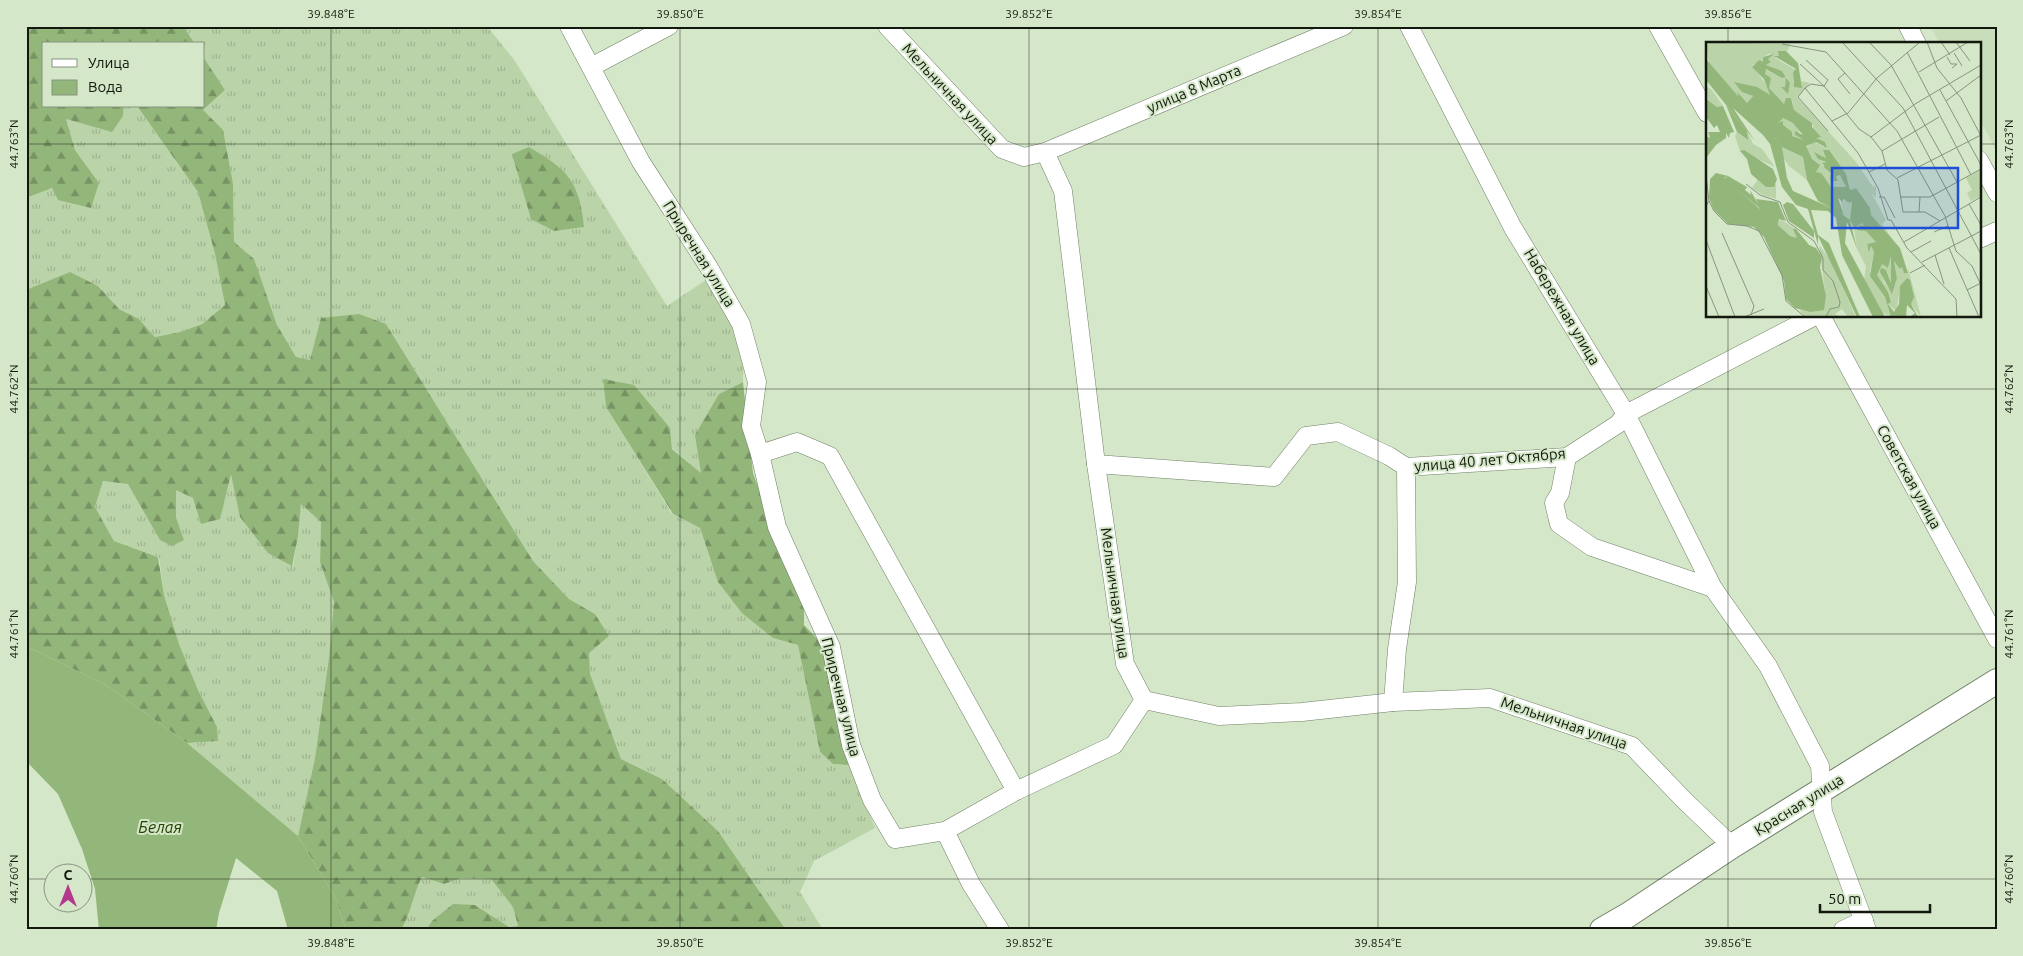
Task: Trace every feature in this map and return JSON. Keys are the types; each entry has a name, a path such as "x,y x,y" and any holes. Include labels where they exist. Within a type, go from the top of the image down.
{"street":[{"name":"Приречная улица","path":"569,26 640,162 708,266 742,324 757,382 751,426 760,454 777,527 831,647 851,745 872,800 895,838 945,831"},
{"path":"591,67 669,26"},
{"name":"Мельничная улица","path":"887,26 1002,149 1024,158 1045,152 1063,191 1096,464 1125,664 1144,700 1219,716 1302,712 1393,702 1490,698 1632,746 1732,846"},
{"name":"улица 8 Марта","path":"1045,152 1344,26"},
{"name":"Набережная улица","path":"1409,26 1514,228 1626,414 1713,588 1768,666 1820,766 1823,812 1865,925 1843,930"},
{"path":"1658,26 1706,111"},
{"path":"1908,26 1916,42"},
{"path":"1980,162 1997,192"},
{"path":"1980,239 1997,231"},
{"name":"улица 40 лет Октября","path":"1096,464 1274,477 1306,436 1338,432 1389,456 1406,467 1567,457 1618,424 1626,414 1811,318"},
{"name":"Советская улица","path":"1822,318 1997,639"},
{"path":"760,454 796,442 830,456 1016,792"},
{"path":"1567,457 1560,493 1554,503 1559,524 1592,546 1713,588"},
{"path":"1393,702 1397,649 1407,582 1406,467"},
{"name":"Красная улица","path":"1602,930 1628,915 1732,846 1997,681"},
{"path":"1000,930 971,884 945,831 1016,792 1114,745 1144,700"}],"shaded area":[{"path":"1935,26 1997,26 1997,152 1980,120 1980,42 1939,42 1931,28"}],"green space":[{"path":"26,26 183,26 194,42 42,42 42,108 124,108 123,116 112,132 66,119 75,150 99,183 91,208 58,200 52,188 26,198"},
{"path":"183,26 487,26 515,61 667,306 709,278 744,345 743,382 719,394 702,474 672,448 670,428 603,380 606,407 672,514 700,528 710,559 773,638 798,645 820,752 833,764 849,765 875,828 814,861 800,892 823,930 786,930 718,831 662,779 621,759 590,675 588,653 609,636 595,614 569,599 533,561 386,324 310,360 296,358 277,325 254,260 234,243 233,184 203,110 225,90 205,60 205,42 194,42"},
{"path":"205,60 225,90 203,110 223,130 233,184 234,242 254,259 277,325 296,357 310,360 321,318 359,314 386,324 533,561 569,599 595,614 609,636 589,653 590,674 621,759 662,779 718,831 786,930 426,930 432,921 453,904 475,905 509,927 518,926 513,907 491,879 461,878 444,884 422,877 401,930 346,930 336,899 298,836 315,758 329,657 334,602 320,562 321,522 301,504 298,537 292,566 268,553 240,517 231,474 220,519 201,524 193,498 176,490 176,517 184,540 172,546 160,540 128,484 103,481 95,507 114,541 158,557 164,595 179,644 198,690 217,727 218,741 187,743 106,685 26,646 26,290 70,272 98,286 119,309 139,319 155,337 180,332 202,324 225,305 215,254 198,192 138,108 205,108"},
{"path":"124,108 138,108 198,192 215,254 225,305 202,324 180,332 155,337 139,319 119,309 98,286 71,273 26,290 26,198 52,188 99,183 75,150 66,119 85,124 123,116"},
{"path":"529,147 553,163 569,178 579,198 584,227 554,231 531,219 512,154"},
{"path":"603,379 634,385 670,428 672,449 701,473 695,435 719,394 743,382 753,473 781,551 804,604 804,625 823,645 832,679 849,765 833,764 820,752 798,645 773,638 742,613 718,582 700,528 673,514 606,407"},
{"path":"231,472 293,565 301,503 321,522 320,562 334,602 329,657 315,758 298,836 187,743 217,741 217,727 198,690 179,644 164,595 159,557 114,541 95,507 103,481 128,484 184,540 176,517 175,489 193,498"},
{"path":"422,877 444,884 461,877 491,879 513,907 518,926 509,927 475,905 432,921 426,930 401,930"}],"water":[{"name":"Белая","path":"26,646 106,685 187,743 298,836 336,899 346,930 288,930 277,891 236,858 219,913 216,930 99,930 95,889 92,880 92,864 87,864 58,794 26,761"}]}
